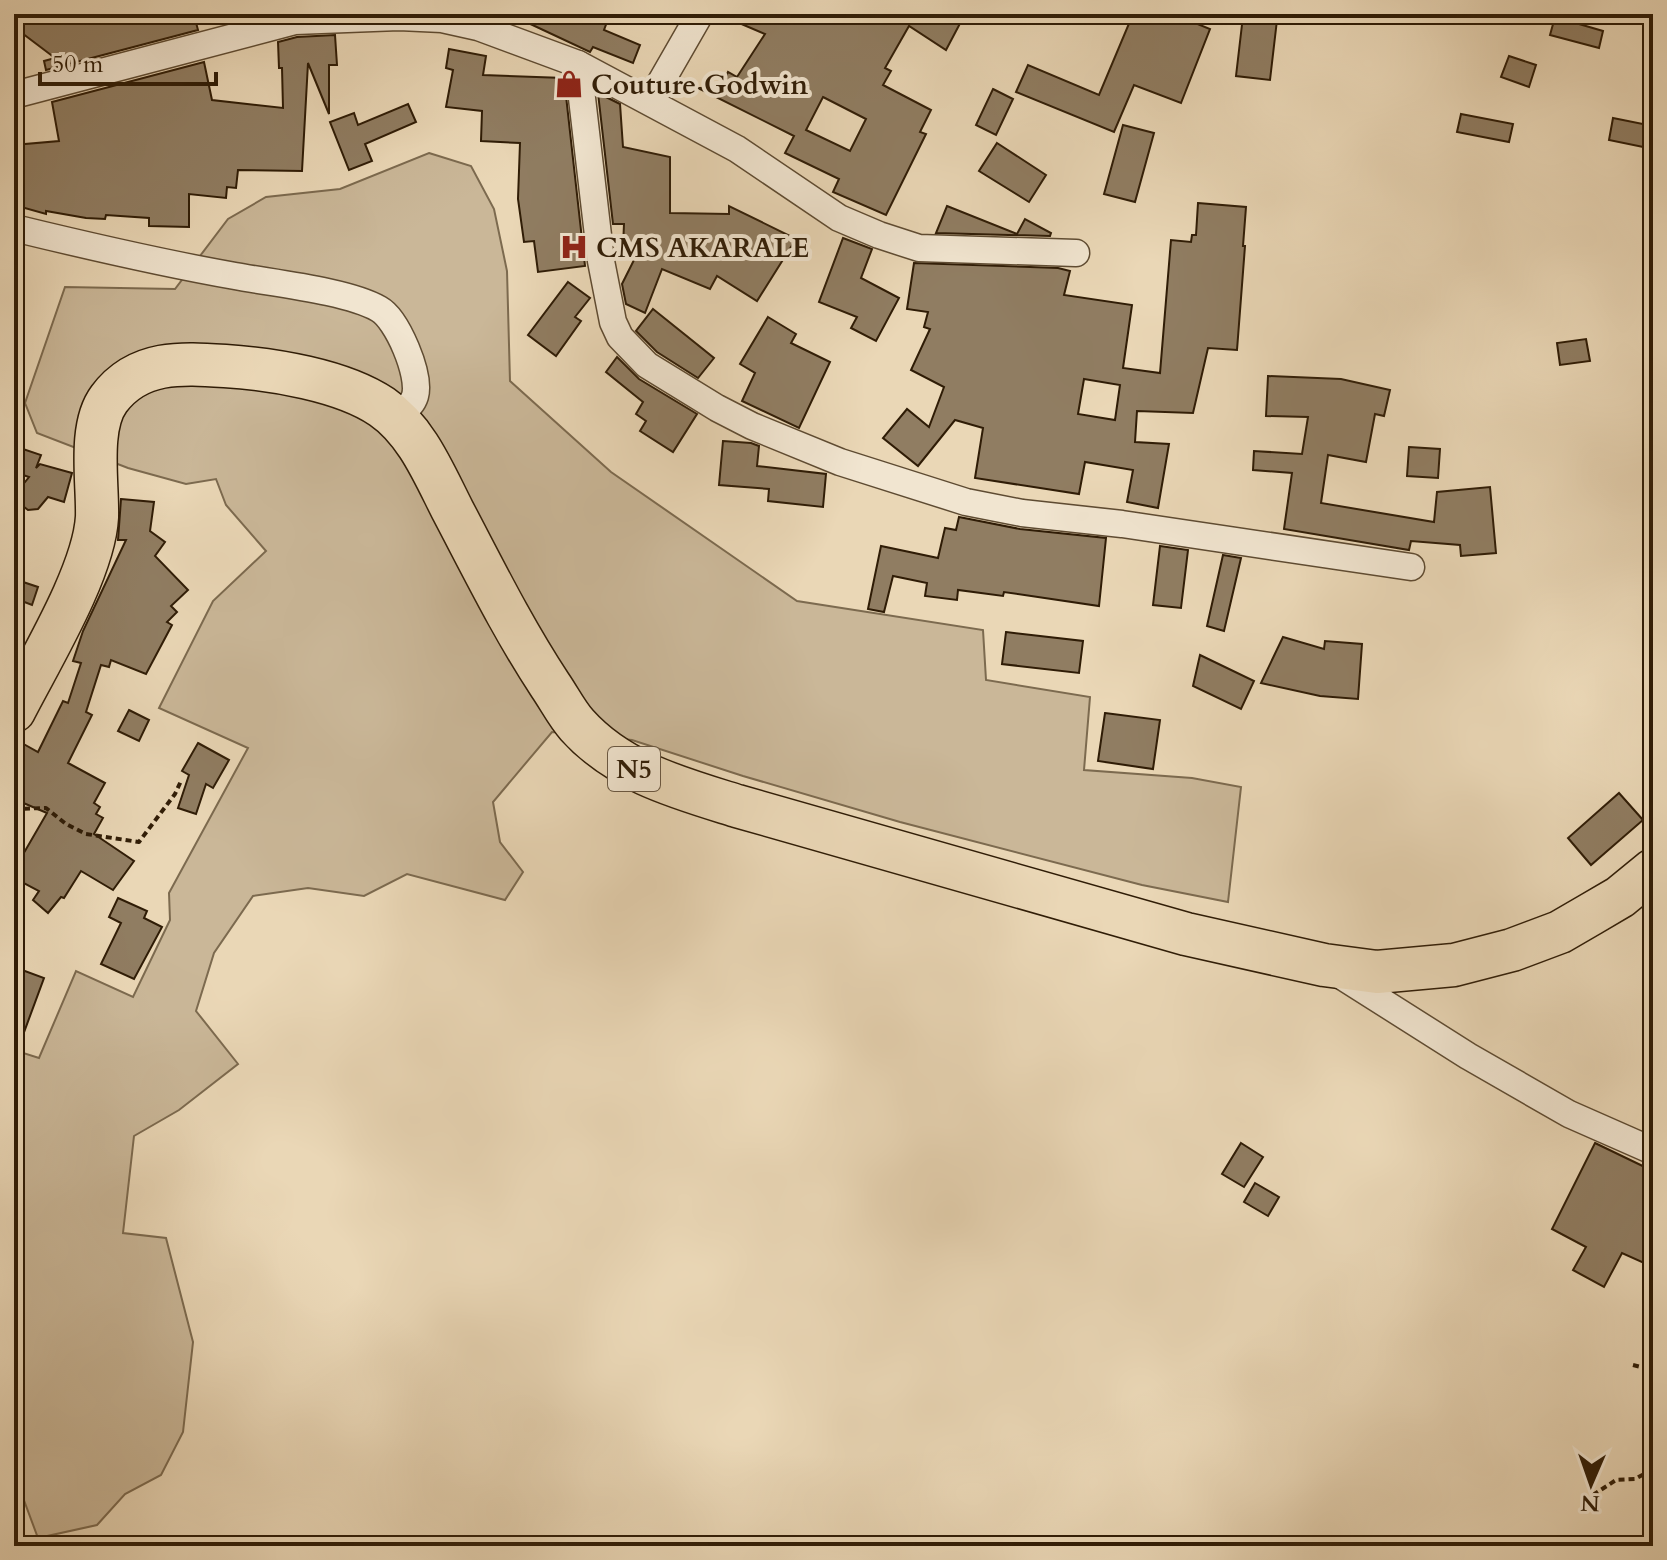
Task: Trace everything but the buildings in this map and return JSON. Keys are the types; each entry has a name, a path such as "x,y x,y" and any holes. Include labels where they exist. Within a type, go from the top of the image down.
{"main road":[{"name":"N5","path":"14,711 90,556 97,520 99,421 110,398 143,371 163,365 201,364 279,371 359,395 396,418 423,453 495,594 530,655 575,723 615,758 666,784 1156,926 1324,965 1377,972 1454,965 1512,950 1560,932 1620,897 1653,870"}],"street":[{"path":"650,101 700,14"},
{"path":"14,95 293,18 442,19 478,27 578,64 737,149 839,218 879,235 919,248 1076,253"},
{"path":"578,64 601,261 613,322 620,337 647,365 717,408 752,426 840,462 966,502 1022,513 1122,524 1411,567"},
{"path":"14,228 138,258 326,293 381,310 395,325 416,380 416,393 411,405 396,418"},
{"path":"1324,965 1468,1056 1569,1114 1653,1151"}],"path":[{"path":"14,809 46,808 66,824 86,834 139,842 175,794 181,781"},
{"path":"1633,1365 1653,1370"},
{"path":"1593,1495 1616,1480 1635,1479 1653,1469"}],"shaded area":[{"path":"429,153 471,166 494,209 507,271 510,381 611,472 797,601 983,630 986,680 1090,697 1084,770 1192,778 1241,787 1228,902 1142,885 900,822 632,740 552,732 493,802 500,842 523,872 505,900 407,874 364,896 308,888 253,896 214,953 196,1011 238,1064 179,1110 134,1136 123,1233 166,1238 193,1342 183,1432 161,1475 125,1494 97,1525 38,1538 14,1480 14,1050 39,1058 76,971 133,997 170,920 169,893 248,748 159,708 213,601 266,551 226,505 216,479 186,484 128,468 37,433 25,403 65,287 175,289 228,219 266,197 340,189"}],"place":[{"name":"Couture Godwin","path":"569,84"},
{"name":"CMS AKARALE","path":"574,247"}]}
